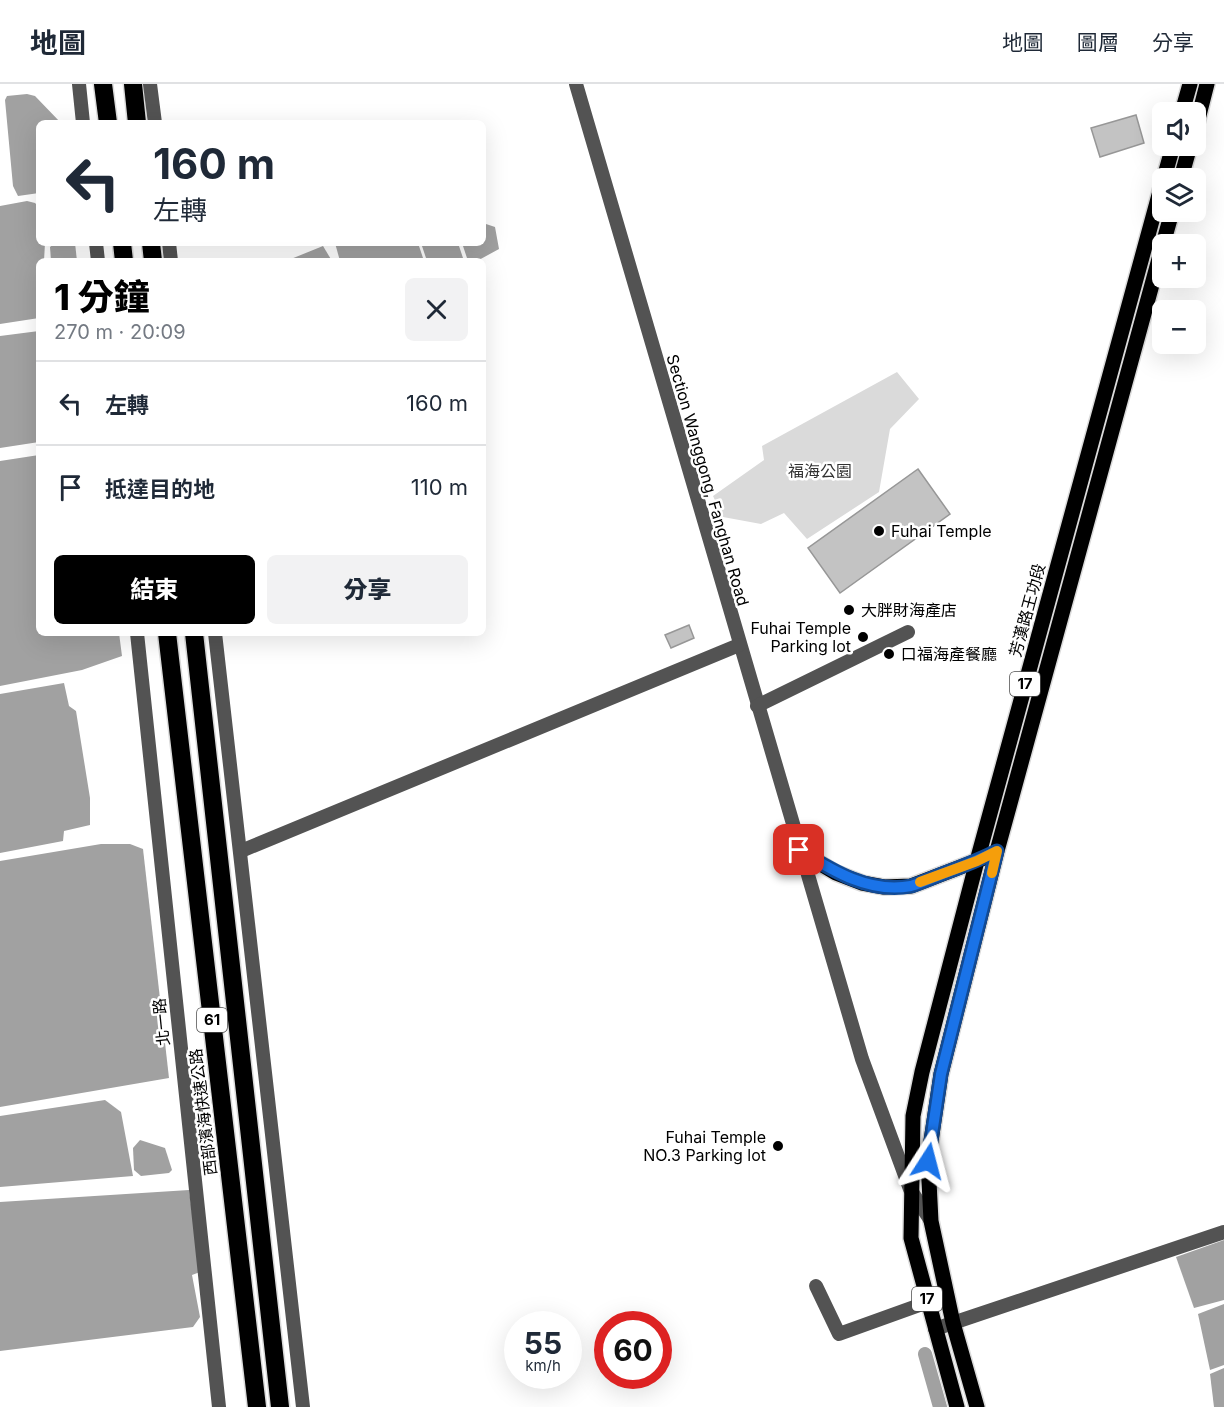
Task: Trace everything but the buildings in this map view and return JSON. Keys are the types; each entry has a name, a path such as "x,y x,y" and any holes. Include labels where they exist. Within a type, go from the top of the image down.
{"highway":[{"path":"104,84 108,120"},
{"path":"133,84 137,120"},
{"name":"西部濱海快速公路","path":"167,636 257,1407"},
{"name":"61","path":"194,636 280,1407"}],"main road":[{"path":"1185,102 1190,84"},
{"path":"1202,102 1207,84"},
{"name":"芳漢路王功段","path":"910,1189 913,1116 922,1072 977,861 1152,221"},
{"name":"17","path":"977,1407 953,1323 931,1221 928,1161 941,1074 997,851 1152,286"},
{"path":"799,850 836,873 862,883 884,887 911,886 997,851"},
{"name":"17","path":"910,1189 911,1238 957,1407"}],"street":[{"path":"79,84 83,120"},
{"path":"150,84 155,120"},
{"name":"Section Wanggong, Fanghan Road","path":"576,84 862,1059 910,1189 931,1221"},
{"path":"757,706 908,632"},
{"name":"北一路","path":"136,636 219,1407"},
{"path":"215,636 242,851 303,1407"},
{"path":"242,851 739,645"},
{"path":"935,1329 1224,1232"},
{"path":"816,1286 839,1334 928,1302"}],"green space":[{"name":"福海公園","path":"897,372 919,399 890,429 879,492 807,539 784,513 761,524 723,517 713,496 764,460 762,446"}],"shaded area":[{"path":"27,94 35,96 58,120 36,120 36,193 18,196 13,186 5,100 7,96"},
{"path":"27,201 36,204 36,246 45,246 44,258 36,258 36,318 0,324 0,206"},
{"path":"486,224 495,227 499,249 482,258 467,258 463,246 486,246"},
{"path":"75,246 77,258 51,258 50,247"},
{"path":"323,246 330,258 293,258"},
{"path":"336,246 419,246 423,258 339,258"},
{"path":"422,246 459,246 463,258 426,258"},
{"path":"36,331 36,442 0,448 0,336"},
{"path":"36,455 36,636 119,636 122,656 82,670 0,686 0,461"},
{"path":"64,683 69,706 76,711 90,798 90,825 64,831 63,841 0,853 0,694"},
{"path":"101,844 130,844 143,849 169,1078 0,1107 0,861"},
{"path":"105,1100 121,1112 133,1176 0,1187 0,1116"},
{"path":"140,1140 165,1148 172,1170 169,1173 141,1176 134,1170 133,1148"},
{"path":"189,1190 200,1272 192,1275 200,1317 193,1327 0,1351 0,1202"},
{"path":"1224,1240 1224,1300 1194,1308 1176,1257"},
{"path":"1224,1304 1224,1365 1210,1370 1198,1314"},
{"path":"1224,1368 1224,1407 1214,1407 1210,1374"}],"waterway":[{"path":"925,1354 940,1407"}],"slow traffic":[{"path":"920,882 977,861 997,851 992,873"}],"place":[{"name":"Fuhai Temple","path":"879,531"},
{"name":"大胖財海產店","path":"849,610"},
{"name":"Fuhai Temple Parking lot","path":"863,637"},
{"name":"口福海產餐廳","path":"889,654"},
{"name":"Fuhai Temple NO.3 Parking lot","path":"778,1146"}],"route":[{"path":"799,850 836,873 862,883 884,887 911,886 997,851 941,1074 928,1161"}]}
